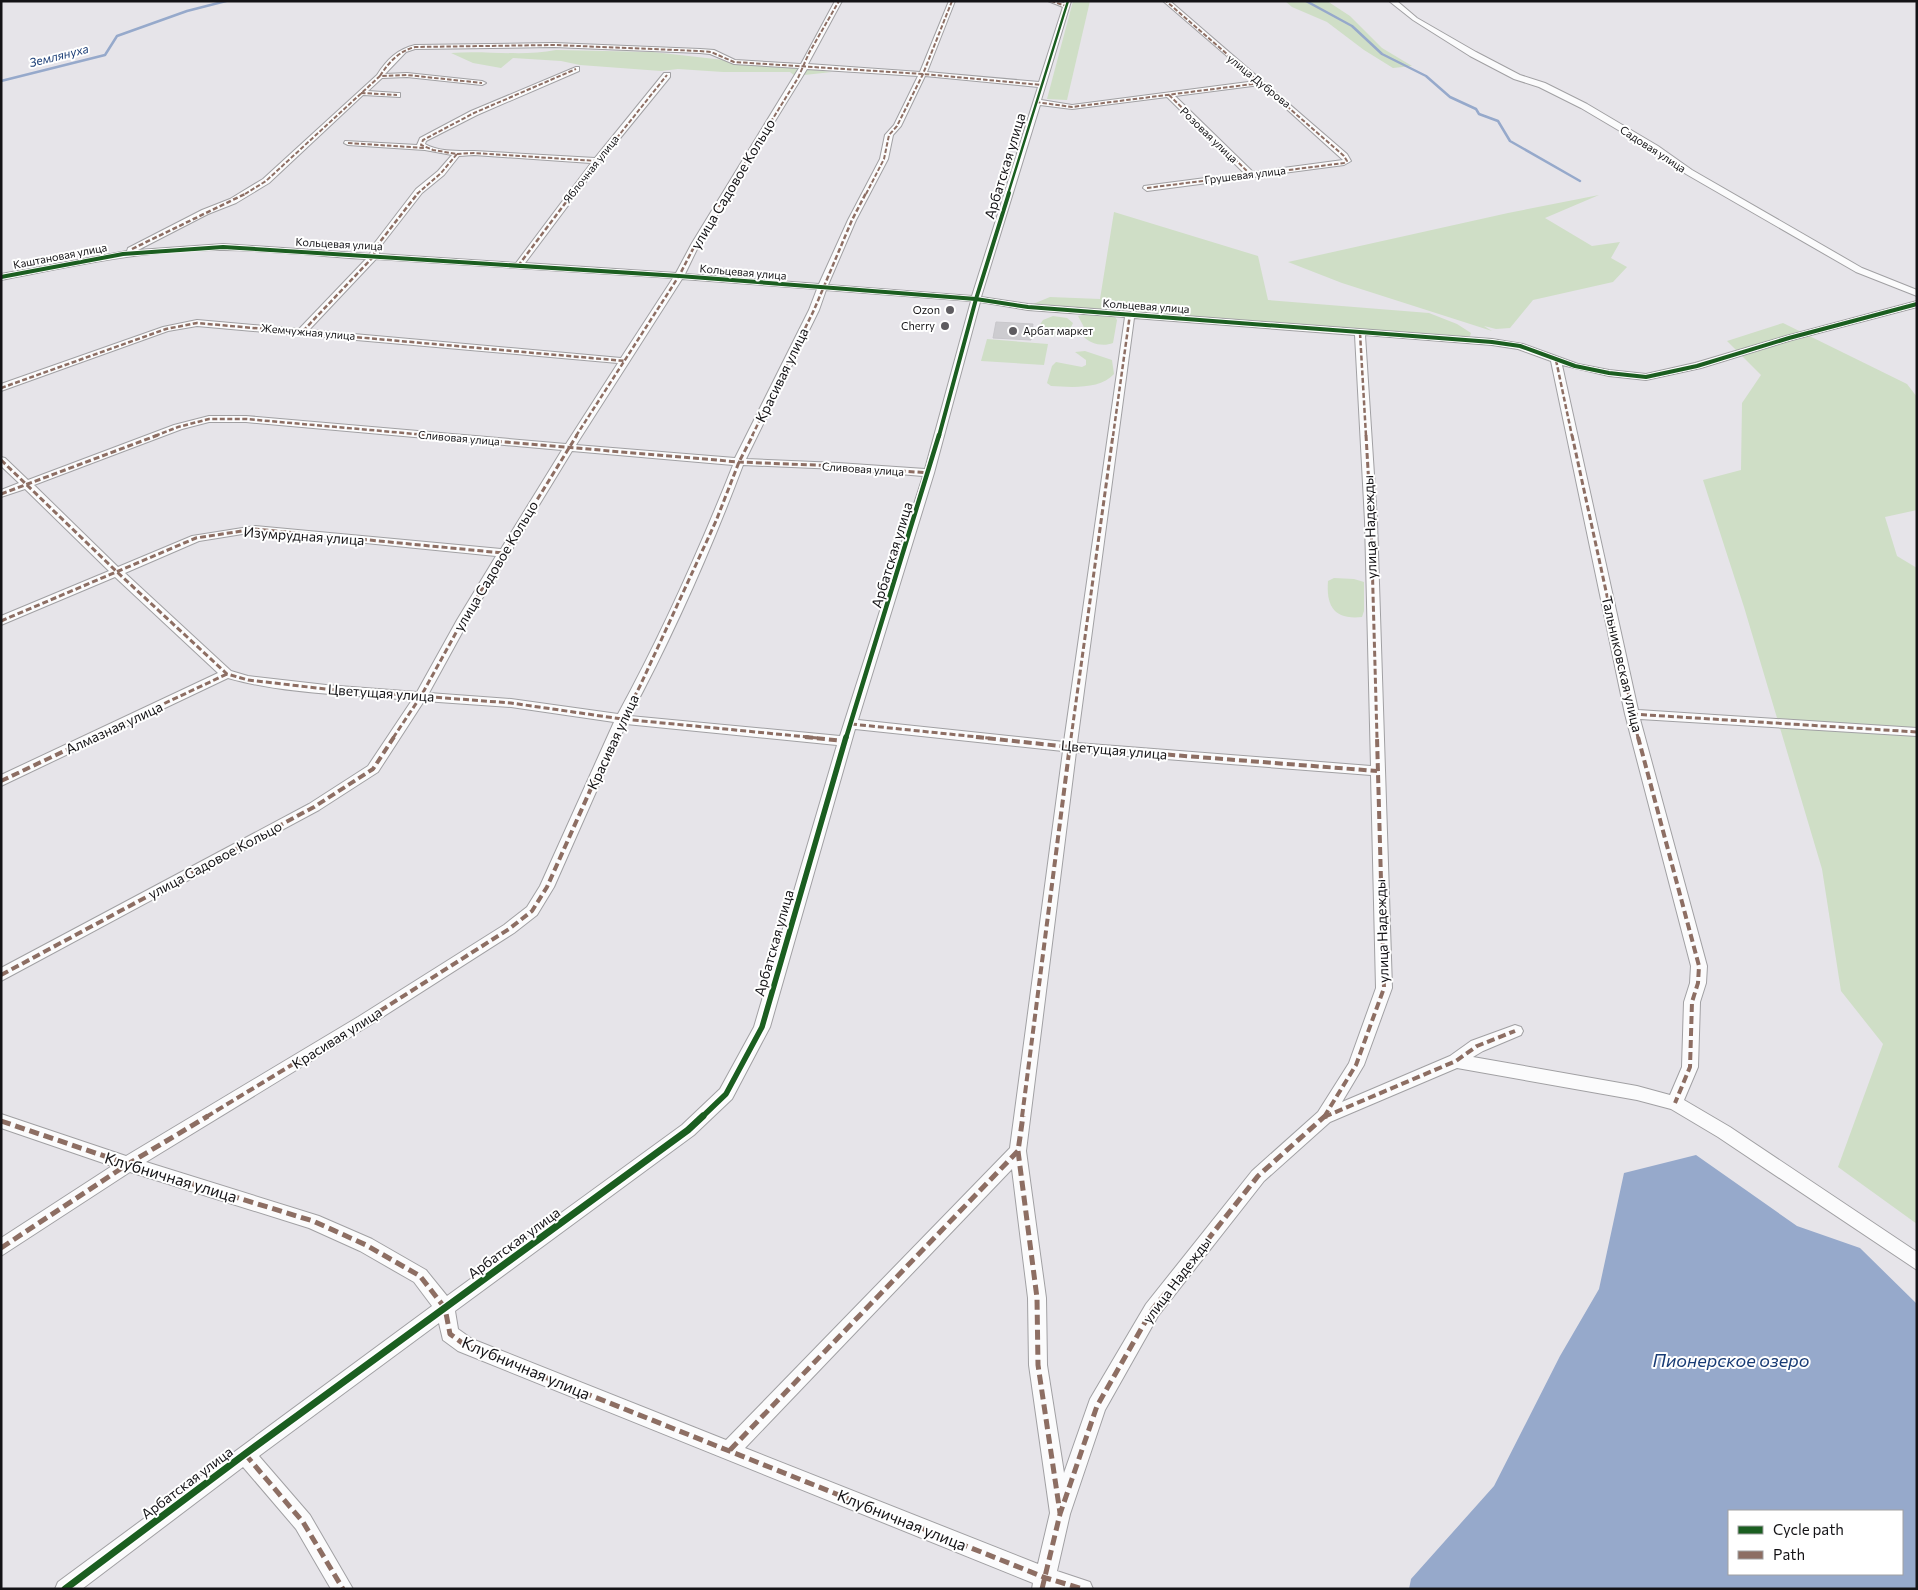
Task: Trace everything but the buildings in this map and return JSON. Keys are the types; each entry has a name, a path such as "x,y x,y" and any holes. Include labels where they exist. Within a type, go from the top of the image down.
{"street":[{"name":"улица Садовое Кольцо","path":"1,975 314,807 373,769 421,696 503,553 679,276 696,242 792,86 798,81 806,67 809,53 839,1"},
{"name":"Красивая улица","path":"1,1248 128,1164 364,1022 509,929 532,911 547,888 622,719 640,686 716,521 739,462 814,310 852,220 884,159 889,135 897,126 922,74 952,1"},
{"path":"1051,1 1067,4"},
{"name":"улица Дуброва","path":"1166,1 1261,84 1297,111 1344,156 1347,161 1344,163"},
{"name":"Садовая улица","path":"1392,1 1415,19 1473,54 1518,77 1584,106 1655,148 1689,172 1859,270 1917,293"},
{"name":"Арбатская улица","path":"65,1589 245,1454 688,1130 726,1094 762,1027 845,740 929,473 976,299 1067,4"},
{"path":"123,254 205,212 233,201 266,181 380,76 385,68 403,50 415,47 554,45 700,51 711,52 734,62 922,74 1042,85"},
{"path":"425,148 421,145 423,140 434,133 474,113 576,69"},
{"path":"380,76 407,75 482,83"},
{"name":"Яблочная улица","path":"518,266 597,161 667,75"},
{"path":"1036,102 1072,107 1261,84"},
{"path":"361,92 396,95"},
{"name":"Розовая улица","path":"1169,95 1250,174"},
{"path":"348,143 446,150 457,154 474,153 597,161"},
{"path":"303,331 374,256 376,247 419,191 441,173 457,154"},
{"name":"Грушевая улица","path":"1147,188 1344,163"},
{"name":"Кольцевая улица","path":"123,254 223,247 679,276 976,299 1028,307 1492,342 1520,346 1556,360 1609,373 1646,377 1697,366 1789,338 1917,304"},
{"name":"Каштановая улица","path":"1,277 123,254"},
{"path":"1060,1514 1038,1365 1038,1298 1018,1151 1070,747 1130,314"},
{"name":"Жемчужная улица","path":"1,388 166,329 197,323 625,361"},
{"name":"улица Надежды","path":"1044,1583 1060,1514 1096,1406 1152,1310 1258,1176 1324,1117 1356,1065 1384,988 1371,521 1360,333"},
{"name":"Тальниковская улица","path":"1556,360 1632,714 1699,966 1698,983 1692,1002 1690,1067 1675,1104"},
{"name":"Сливовая улица","path":"1,494 178,427 209,419 246,419 739,462 838,466 929,473"},
{"name":"Цветущая улица","path":"1,460 116,571 227,674 248,680 326,689 511,703 622,719 845,740"},
{"name":"Изумрудная улица","path":"1,621 196,538 255,529 503,553"},
{"name":"Алмазная улица","path":"1,781 227,674"},
{"path":"1632,714 1917,732"},
{"name":"Цветущая улица","path":"851,724 1070,747 1377,771"},
{"path":"1324,1117 1456,1061 1477,1046 1515,1031"},
{"path":"1456,1061 1638,1093 1675,1104 1724,1132 1917,1262"},
{"name":"Клубничная улица","path":"1,1121 128,1164 313,1221 366,1245 420,1276 445,1308 450,1334 465,1345 730,1450 1044,1583 1083,1589"},
{"path":"730,1450 1018,1151"},
{"path":"245,1454 303,1522 344,1589"}],"green space":[{"path":"1073,1 1090,1 1067,100 1047,99"},
{"path":"1285,1 1327,1 1350,16 1382,48 1412,66 1393,68 1364,50 1327,22 1292,7"},
{"path":"556,50 653,52 832,72 795,76 790,72 723,72 678,69 661,71 513,58 501,68 473,63 451,53 530,53"},
{"path":"1599,195 1545,218 1592,246 1620,242 1611,258 1627,267 1613,282 1533,300 1510,328 1496,329 1484,326 1492,331 1342,283 1288,262 1508,213"},
{"path":"1114,212 1258,256 1268,300 1429,313 1457,324 1471,333 1470,336 1033,304 1050,297 1100,299"},
{"path":"1086,314 1115,317 1117,320 1113,343 1097,344 1083,336 1085,329 1078,316"},
{"path":"1053,316 1067,318 1073,323 1070,329 1056,331 1054,337 1038,335 1039,326 1043,320"},
{"path":"1783,323 1907,384 1917,397 1917,510 1885,517 1897,556 1917,568 1917,1224 1838,1167 1883,1044 1841,991 1822,869 1744,607 1703,480 1741,470 1742,403 1761,375 1727,341"},
{"path":"987,339 1048,344 1044,365 981,361"},
{"path":"1085,351 1112,360 1114,374 1101,383 1093,385 1067,387 1051,386 1047,383 1052,366 1056,362 1082,367 1086,365 1086,360 1075,352"},
{"path":"1334,578 1354,579 1364,582 1364,611 1362,617 1345,616 1338,614 1334,610 1330,604 1328,581"}],"water":[{"name":"Пионерское озеро","path":"1696,1155 1797,1226 1860,1248 1917,1304 1917,1589 1409,1589 1411,1579 1494,1486 1560,1356 1599,1289 1624,1173"}],"waterway":[{"name":"Землянуха","path":"1,81 105,55 117,36 187,11 226,1"},
{"path":"1306,1 1352,26 1382,54 1426,76 1450,97 1476,109 1479,114 1498,121 1510,141 1580,181"}],"marked path":[{"path":"1,975 314,807 373,769 421,696 463,620 569,447 679,276 696,243 798,78 809,53 839,1"},
{"path":"1,1248 128,1164 364,1021 509,929 532,911 547,887 622,719 640,686 716,521 739,462 814,310 852,220 884,159 889,135 897,126 923,74 952,1"},
{"path":"1051,1 1066,6"},
{"path":"1147,188 1344,163 1347,161 1344,156 1300,116 1166,1"},
{"path":"380,76 385,68 403,50 415,47 554,45 700,51 711,52 734,62 923,74 1042,85"},
{"path":"303,331 374,256 376,247 419,191 441,173 457,154 428,149 421,145 423,140 474,113 576,69"},
{"path":"132,249 205,212 233,201 266,181 380,76 407,75 482,83"},
{"path":"518,266 597,161 667,75"},
{"path":"1036,102 1072,107 1261,83"},
{"path":"361,93 397,95"},
{"path":"1169,95 1250,174"},
{"path":"348,143 425,148"},
{"path":"457,154 474,153 597,161"},
{"path":"730,1450 1018,1151 1070,747 1130,314"},
{"path":"1,388 166,329 197,323 625,361"},
{"path":"1042,1589 1060,1514 1097,1406 1152,1310 1258,1176 1324,1117 1356,1065 1384,988 1371,521 1360,333"},
{"path":"1556,360 1632,714 1699,966 1698,983 1692,1002 1690,1067 1675,1103"},
{"path":"1,494 178,427 209,419 246,419 739,462 838,466 929,473"},
{"path":"1,460 116,571 227,674 248,680 326,689 511,703 622,719 845,741"},
{"path":"1,621 196,538 255,529 503,553"},
{"path":"1,781 227,674"},
{"path":"1632,714 1917,732"},
{"path":"851,724 1070,747 1377,771"},
{"path":"1324,1117 1456,1061 1477,1046 1515,1031"},
{"path":"1,1121 128,1164 313,1221 366,1245 420,1276 445,1308 450,1334 465,1345 1046,1578 1083,1589"},
{"path":"1018,1151 1037,1298 1038,1365 1060,1513"},
{"path":"245,1454 303,1522 343,1589"}],"cycle path":[{"path":"65,1589 245,1454 688,1130 726,1094 762,1027 845,741 929,473 976,299 1068,1"},
{"path":"1,277 123,254 223,247 679,276 976,299 1028,307 1492,342 1520,346 1575,366 1609,373 1646,377 1697,366 1789,338 1917,304"}],"place":[{"name":"Ozon","path":"950,310"},
{"name":"Cherry","path":"945,326"},
{"name":"Арбат маркет","path":"1013,331"}]}
